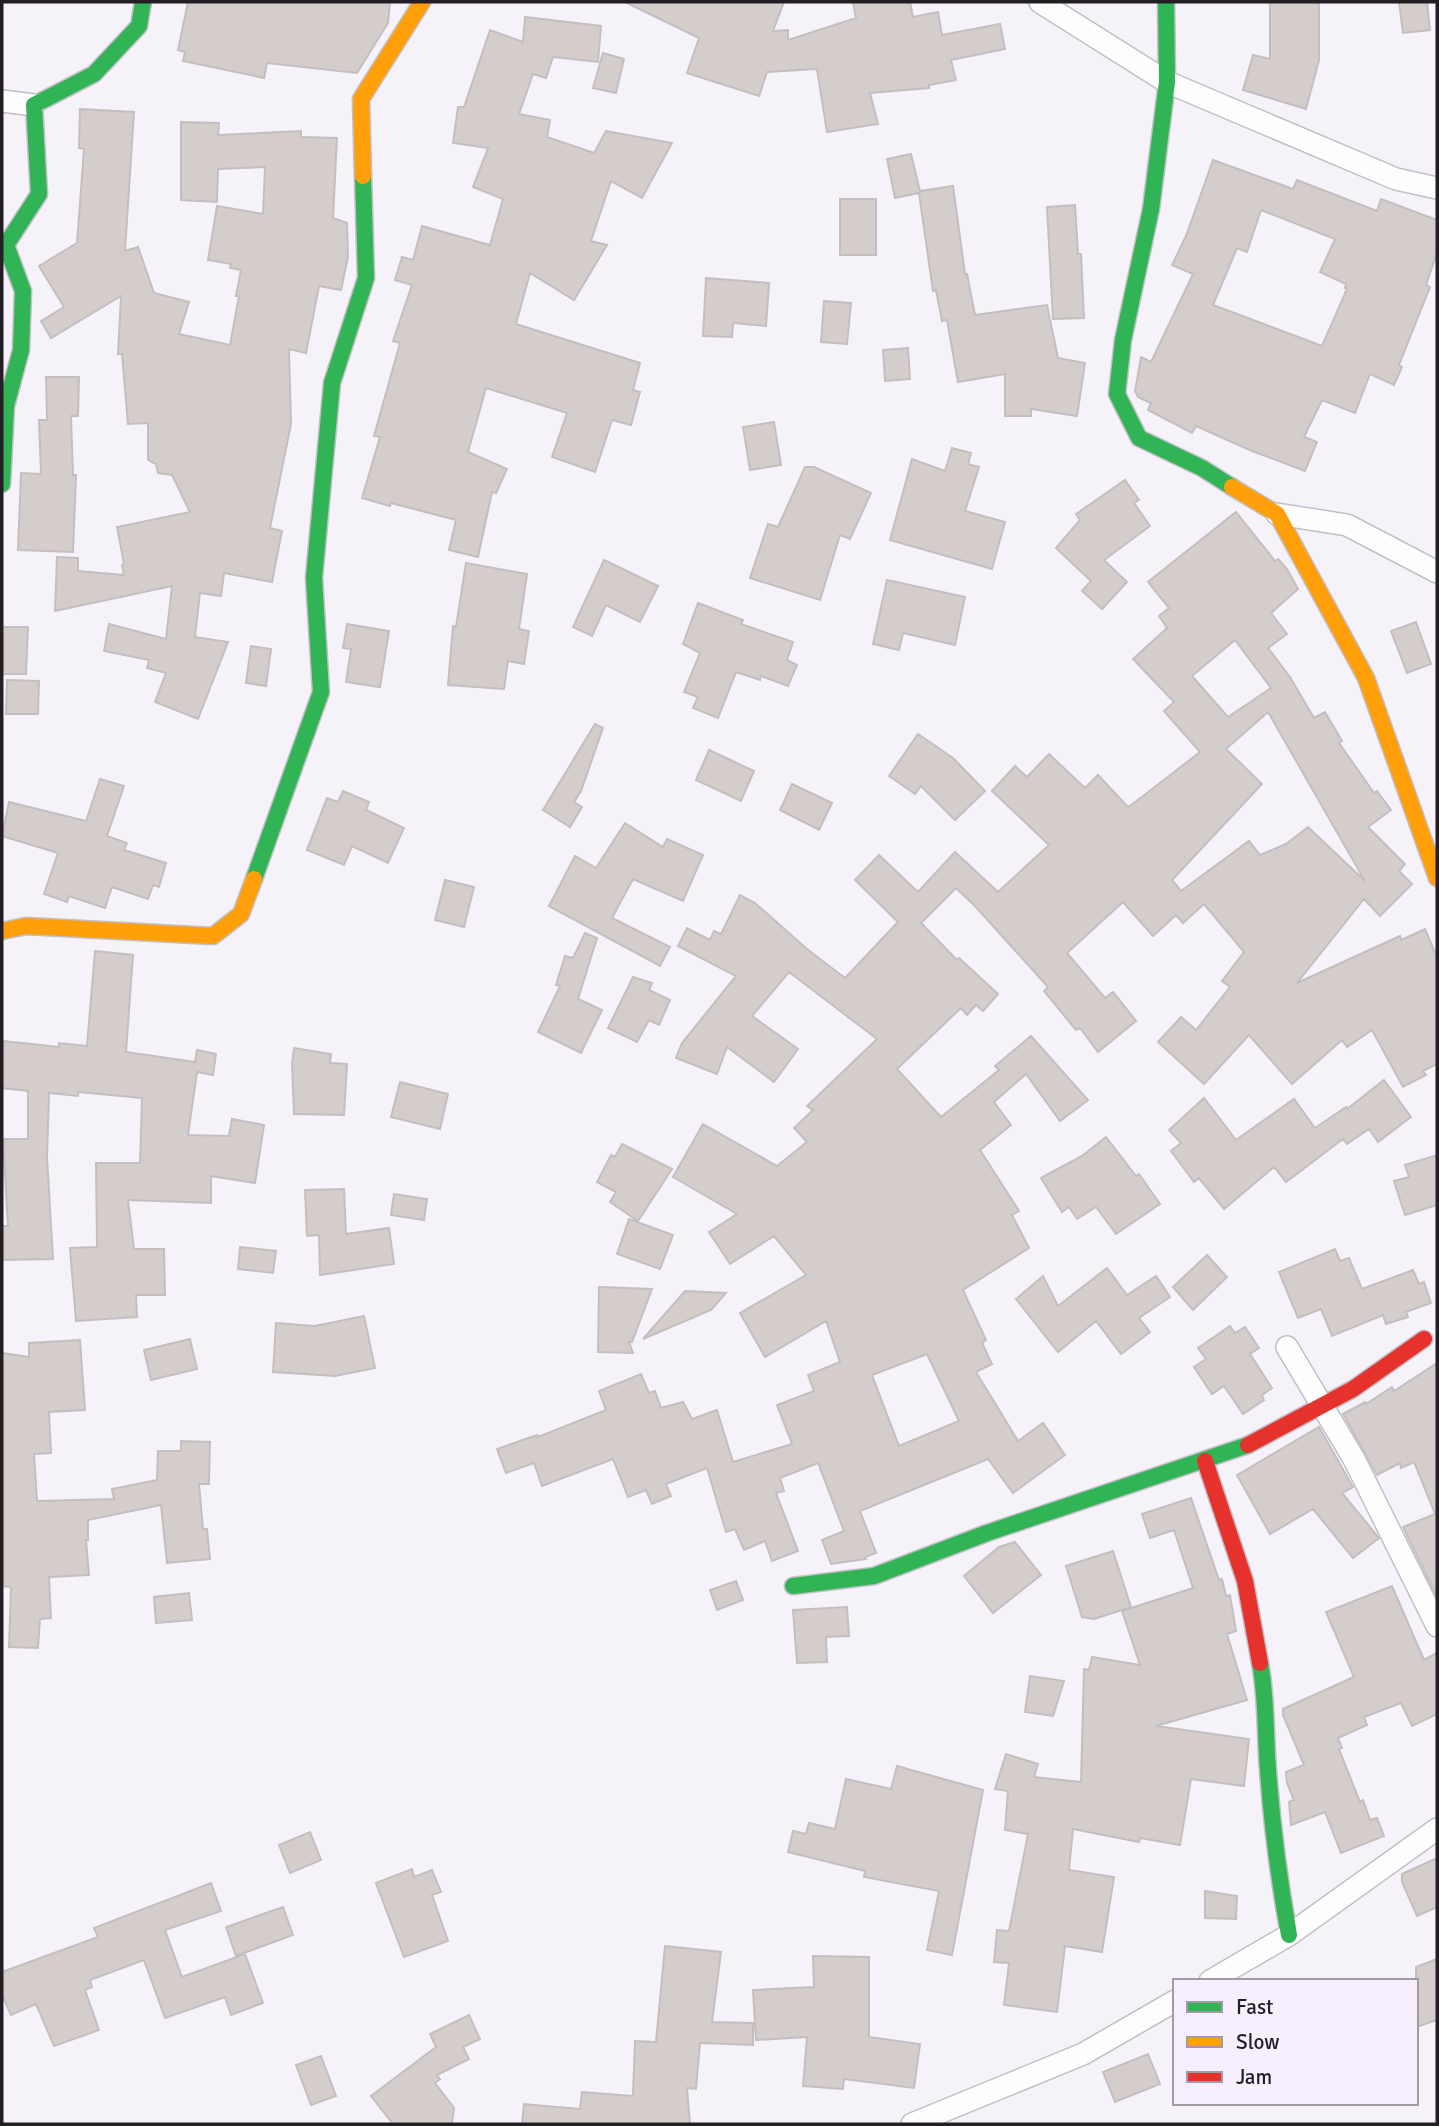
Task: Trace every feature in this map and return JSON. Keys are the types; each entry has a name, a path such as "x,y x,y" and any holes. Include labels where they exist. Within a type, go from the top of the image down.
{"street":[{"path":"2,101 34,105 94,74 139,26 144,2"},
{"path":"2,931 26,926 213,936 241,914 321,692 314,579 332,383 366,278 362,99 422,2"},
{"path":"1040,2 1167,82 1396,179 1437,188"},
{"path":"1167,2 1167,82 1150,209 1123,340 1118,394 1139,438 1202,468 1277,514 1347,525 1437,572"},
{"path":"2,484 6,406 21,350 23,291 6,246 39,194 34,105"},
{"path":"1277,514 1366,678 1437,878"},
{"path":"793,1586 874,1576 987,1533 1239,1450 1353,1389 1424,1339"},
{"path":"1287,1346 1354,1459 1437,1626"},
{"path":"1205,1461 1245,1580 1262,1672 1278,1876 1289,1936"},
{"path":"1214,1979 1289,1936 1437,1829"},
{"path":"912,2124 1083,2054 1173,2002"}],"building":[{"path":"188,2 390,2 388,23 357,73 267,63 264,78 183,61 185,52 178,50"},
{"path":"625,2 784,2 773,31 788,30 788,40 856,18 853,2 910,2 913,17 938,12 942,35 1000,24 1005,49 951,60 956,80 929,85 929,88 870,93 878,124 827,132 817,69 767,72 759,96 687,73 699,38"},
{"path":"1270,2 1319,2 1319,60 1306,109 1243,90 1253,55 1270,59"},
{"path":"1399,2 1427,2 1430,30 1403,33"},
{"path":"525,17 601,26 598,62 553,57 546,78 533,74 519,114 550,120 547,137 594,153 606,131 672,143 642,198 611,181 591,241 607,245 574,300 530,273 516,324 640,363 633,390 640,392 631,425 612,420 595,472 552,457 567,413 486,388 468,452 507,469 496,493 492,492 478,557 449,550 456,520 362,498 380,437 374,436 400,343 393,341 412,285 395,280 402,257 413,260 422,226 490,245 503,199 473,187 488,148 453,143 458,107 464,107 490,30 523,42"},
{"path":"603,53 624,59 616,93 593,88"},
{"path":"80,109 134,112 125,251 138,247 154,293 189,302 179,334 230,345 241,270 230,268 231,264 208,260 217,206 263,214 265,167 218,169 217,202 181,200 181,122 219,123 218,135 301,131 301,137 337,138 333,218 347,223 348,257 341,290 319,286 306,353 289,349 291,424 270,528 282,531 272,582 224,573 221,596 200,593 195,637 228,642 198,719 155,702 166,673 147,668 149,660 104,651 109,624 166,639 172,586 55,611 57,557 78,558 78,571 124,575 117,527 190,512 172,475 158,473 156,464 148,460 148,423 128,424 122,354 118,354 121,296 51,338 41,321 64,307 39,266 77,243 84,149 79,148"},
{"path":"911,154 920,191 953,186 965,274 975,315 1047,305 1058,358 1085,363 1077,416 1031,409 1031,416 1005,416 1005,374 958,382 947,320 942,321 936,290 933,291 919,193 895,198 887,159"},
{"path":"1213,160 1293,189 1297,180 1377,211 1381,199 1437,220 1437,253 1426,285 1430,287 1399,365 1402,367 1394,385 1370,374 1355,413 1322,400 1304,437 1317,442 1305,471 1196,426 1192,433 1148,410 1151,403 1138,397 1135,391 1141,357 1151,362 1193,274 1172,265 1186,236","holes":["1261,210 1335,239 1320,272 1346,284 1347,289 1322,346 1213,305 1237,248 1247,252"]},
{"path":"840,199 876,199 876,255 840,255"},
{"path":"1075,205 1084,318 1053,319 1047,207"},
{"path":"706,278 769,283 766,326 733,323 732,337 703,336"},
{"path":"824,301 851,303 847,344 821,342"},
{"path":"908,348 910,379 885,381 883,350"},
{"path":"46,377 79,377 78,416 71,416 73,475 76,475 73,552 18,550 21,473 41,474 39,420 47,420"},
{"path":"774,422 781,465 750,470 743,427"},
{"path":"952,448 971,453 968,464 979,467 965,511 1005,522 992,569 890,540 912,459 945,471"},
{"path":"805,467 814,467 871,493 850,539 840,535 820,600 750,578 768,524 778,527"},
{"path":"1125,480 1139,500 1134,503 1150,526 1104,560 1127,582 1102,609 1082,591 1091,581 1056,548 1080,520 1076,514"},
{"path":"1236,512 1275,561 1278,559 1287,569 1298,589 1271,613 1287,634 1268,648 1290,677 1314,718 1325,712 1342,741 1339,743 1374,793 1377,791 1391,810 1368,827 1405,864 1399,871 1412,884 1380,916 1364,899 1297,983 1400,936 1401,940 1425,929 1437,957 1437,1064 1423,1071 1426,1075 1403,1087 1372,1030 1347,1047 1342,1040 1292,1084 1249,1035 1204,1084 1158,1042 1181,1017 1196,1030 1230,987 1222,981 1244,952 1204,904 1183,923 1176,915 1153,936 1123,902 1067,953 1105,998 1113,992 1136,1021 1098,1052 1080,1028 1076,1030 1044,991 1048,987 956,888 921,923 957,960 959,958 998,994 983,1011 976,1005 967,1015 961,1008 897,1069 941,1117 999,1070 995,1066 1031,1036 1088,1100 1060,1121 1026,1074 994,1102 1011,1125 980,1150 1019,1211 1012,1215 1029,1248 963,1290 986,1340 982,1343 992,1364 976,1372 1018,1441 1043,1423 1065,1455 1013,1493 988,1459 860,1511 876,1553 865,1557 866,1559 831,1564 822,1540 844,1531 818,1463 780,1478 784,1491 776,1493 798,1551 772,1561 765,1541 744,1550 735,1529 726,1532 707,1468 666,1484 671,1496 652,1504 646,1490 628,1497 613,1459 542,1486 534,1463 506,1473 497,1449 537,1435 538,1437 606,1410 599,1391 641,1374 649,1393 655,1391 661,1408 683,1402 692,1419 717,1410 733,1462 792,1444 777,1405 814,1391 808,1375 840,1362 826,1321 765,1357 740,1313 806,1275 774,1236 730,1264 709,1232 737,1214 673,1177 703,1124 777,1166 807,1142 794,1128 813,1110 807,1106 877,1039 789,972 752,1016 798,1049 774,1082 727,1047 717,1074 676,1058 682,1043 736,976 678,946 687,928 710,940 714,931 721,934 740,895 755,903 845,978 898,922 855,880 879,855 918,892 955,852 998,892 1049,845 992,791 1015,766 1027,777 1049,754 1085,788 1098,775 1128,807 1200,752 1164,711 1174,702 1133,659 1167,628 1159,616 1169,608 1148,582","holes":["1235,640 1271,688 1228,717 1192,676","1268,712 1365,881 1308,827 1286,844 1260,855 1249,841 1181,891 1172,880 1262,784 1226,749","927,1354 959,1421 899,1446 872,1375"]},
{"path":"604,560 658,586 640,622 606,605 592,636 573,627"},
{"path":"466,563 527,574 519,629 529,631 524,664 508,661 504,689 448,685 453,626 456,627"},
{"path":"887,580 965,597 955,645 903,633 899,650 873,644"},
{"path":"698,603 743,620 741,624 793,642 787,660 797,665 788,686 761,676 760,680 736,672 718,718 693,708 698,697 684,692 700,653 683,644"},
{"path":"1416,622 1431,664 1407,673 1391,631"},
{"path":"347,624 389,631 380,687 346,682 351,649 343,648"},
{"path":"2,627 28,627 26,674 2,674"},
{"path":"251,646 271,649 266,686 246,683"},
{"path":"7,680 39,681 38,714 6,714"},
{"path":"595,724 603,728 581,791 574,802 582,807 570,827 543,810"},
{"path":"918,734 953,758 985,791 955,820 921,786 915,794 889,776"},
{"path":"709,750 754,771 741,801 696,780"},
{"path":"100,779 124,786 107,836 127,843 124,850 166,863 159,887 153,885 148,899 112,887 105,908 69,896 67,902 44,894 58,853 2,836 9,802 86,821"},
{"path":"792,784 832,803 819,830 780,810"},
{"path":"343,791 369,802 366,810 404,828 388,863 352,846 344,865 307,850 327,798 338,802"},
{"path":"625,823 663,847 667,839 703,855 683,901 633,879 612,918 670,947 660,966 549,906 575,856 596,868"},
{"path":"445,880 474,887 464,927 435,920"},
{"path":"585,933 597,938 578,999 602,1010 581,1053 538,1032 560,986 556,985 565,956 573,958"},
{"path":"95,951 133,955 126,1052 195,1062 197,1050 216,1054 213,1075 197,1072 188,1135 229,1136 232,1119 264,1125 255,1183 211,1176 211,1203 128,1200 134,1249 164,1249 165,1295 136,1295 137,1317 76,1321 70,1248 97,1247 96,1163 140,1163 142,1098 78,1092 78,1096 49,1093 47,1157 53,1259 2,1260 2,1226 8,1226 3,1139 28,1139 28,1091 2,1088 2,1058 4,1041 59,1047 59,1043 87,1046"},
{"path":"633,977 652,983 649,990 670,1000 659,1025 649,1020 637,1042 608,1028"},
{"path":"294,1048 331,1054 330,1063 347,1064 344,1115 294,1114"},
{"path":"1384,1080 1411,1117 1378,1142 1369,1129 1347,1144 1343,1139 1286,1182 1274,1167 1224,1209 1199,1178 1194,1182 1171,1151 1181,1143 1169,1130 1204,1098 1236,1140 1294,1099 1315,1128 1346,1107 1347,1109"},
{"path":"400,1082 448,1094 440,1129 391,1117"},
{"path":"1106,1137 1136,1176 1139,1174 1160,1204 1116,1234 1096,1207 1077,1219 1069,1207 1062,1212 1041,1178 1082,1156"},
{"path":"622,1144 672,1169 638,1221 610,1202 616,1192 597,1182 611,1155 615,1157"},
{"path":"1437,1155 1437,1205 1405,1215 1394,1181 1409,1177 1405,1165"},
{"path":"344,1189 346,1234 389,1228 394,1264 320,1275 319,1235 307,1236 305,1190"},
{"path":"394,1194 427,1199 424,1220 391,1215"},
{"path":"629,1219 673,1235 660,1269 617,1254"},
{"path":"240,1247 276,1251 273,1273 238,1269"},
{"path":"1335,1249 1340,1261 1349,1258 1362,1289 1413,1270 1419,1284 1424,1282 1431,1303 1406,1312 1408,1317 1386,1324 1383,1315 1332,1336 1321,1309 1298,1318 1279,1272"},
{"path":"1207,1255 1227,1277 1193,1310 1173,1287"},
{"path":"1107,1268 1127,1295 1156,1276 1170,1297 1139,1318 1150,1332 1121,1354 1096,1321 1058,1352 1016,1299 1043,1276 1058,1306"},
{"path":"599,1287 652,1289 632,1342 629,1342 633,1353 598,1352"},
{"path":"685,1291 726,1293 711,1310 643,1339"},
{"path":"364,1316 375,1368 335,1376 273,1372 276,1323 315,1326"},
{"path":"1230,1326 1235,1333 1245,1327 1259,1348 1250,1354 1272,1388 1262,1395 1264,1400 1243,1414 1224,1386 1212,1394 1194,1367 1206,1359 1198,1348"},
{"path":"190,1339 197,1369 151,1380 144,1350"},
{"path":"80,1340 85,1410 49,1412 51,1453 34,1454 37,1501 114,1499 112,1489 157,1480 158,1451 181,1451 181,1441 210,1442 209,1484 199,1484 203,1529 207,1529 210,1559 167,1563 161,1505 88,1520 86,1540 89,1575 49,1577 51,1618 40,1619 38,1648 9,1647 11,1587 2,1586 2,1353 29,1357 29,1343"},
{"path":"1437,1363 1437,1597 1403,1527 1435,1514 1414,1462 1401,1468 1400,1463 1377,1475 1343,1414 1365,1402 1366,1404 1392,1387 1394,1391"},
{"path":"1319,1427 1353,1487 1342,1493 1379,1538 1353,1558 1313,1509 1270,1534 1237,1475"},
{"path":"1191,1498 1219,1580 1222,1579 1226,1596 1230,1595 1236,1631 1227,1634 1247,1700 1156,1726 1249,1739 1244,1786 1191,1779 1180,1845 1140,1838 1139,1842 1073,1829 1069,1870 1114,1877 1102,1952 1065,1946 1057,2012 1004,2005 1009,1963 994,1962 997,1930 1009,1931 1028,1834 1005,1830 1008,1791 995,1789 1006,1754 1038,1764 1034,1777 1081,1782 1084,1669 1089,1670 1092,1657 1140,1665 1122,1611 1193,1588 1174,1530 1150,1538 1142,1514"},
{"path":"1015,1542 1041,1575 993,1613 964,1576 999,1547"},
{"path":"1113,1551 1131,1607 1094,1619 1082,1617 1066,1566"},
{"path":"736,1581 743,1600 717,1610 710,1590"},
{"path":"1392,1586 1424,1660 1437,1653 1437,1714 1412,1726 1401,1703 1364,1717 1367,1725 1338,1738 1342,1748 1339,1749 1360,1802 1363,1800 1370,1820 1377,1818 1384,1836 1341,1853 1325,1812 1291,1825 1289,1802 1294,1800 1286,1772 1304,1765 1283,1715 1283,1709 1354,1677 1326,1612"},
{"path":"189,1593 192,1620 156,1623 154,1597"},
{"path":"847,1607 849,1636 826,1637 827,1662 797,1663 793,1610"},
{"path":"1030,1676 1064,1681 1053,1716 1025,1712"},
{"path":"897,1766 983,1790 952,1955 927,1950 939,1891 864,1877 865,1871 788,1852 793,1831 806,1834 809,1823 835,1829 846,1779 891,1789"},
{"path":"310,1832 321,1860 290,1873 279,1845"},
{"path":"1437,1858 1437,1907 1417,1916 1402,1882 1402,1874"},
{"path":"412,1869 414,1877 432,1870 441,1892 432,1895 448,1941 404,1957 376,1883"},
{"path":"211,1883 221,1911 165,1930 182,1977 245,1954 263,2003 231,2015 225,1997 165,2018 144,1960 90,1980 92,1987 85,1990 99,2030 54,2046 36,2004 11,2015 2,1995 2,1972 98,1937 94,1928"},
{"path":"1205,1891 1237,1896 1236,1919 1205,1918"},
{"path":"283,1907 293,1935 236,1956 226,1927"},
{"path":"665,1946 721,1952 712,2022 753,2023 753,2045 700,2043 696,2089 687,2088 690,2124 522,2124 524,2104 580,2109 582,2092 633,2096 635,2041 656,2042"},
{"path":"813,1956 869,1957 869,2037 920,2044 914,2088 844,2079 843,2089 803,2086 807,2037 756,2040 753,1990 814,1987"},
{"path":"1437,1959 1437,2020 1418,2026 1418,1979 1416,1967"},
{"path":"469,2015 480,2039 463,2047 469,2059 437,2075 440,2079 435,2083 454,2108 452,2124 393,2124 371,2096 436,2047 430,2034"},
{"path":"1148,2054 1160,2084 1115,2102 1103,2072"},
{"path":"321,2056 336,2096 311,2105 296,2065"}],"traffic: fast":[{"path":"2,484 6,406 21,350 23,291 6,245 39,194 34,105 94,74 139,26 143,2"},
{"path":"1166,2 1167,82 1151,209 1123,340 1117,394 1139,438 1202,468 1232,487"},
{"path":"254,879 321,692 314,578 332,383 366,278 363,176"},
{"path":"793,1586 874,1576 987,1533 1248,1445"},
{"path":"1260,1663 1272,1812 1289,1935"}],"traffic: slow":[{"path":"363,176 361,99 422,2"},
{"path":"1232,487 1277,514 1366,678 1437,878"},
{"path":"2,931 26,926 213,936 241,914 254,879"}],"traffic: jam":[{"path":"1248,1445 1353,1389 1424,1339"},
{"path":"1205,1461 1245,1581 1260,1663"}]}
